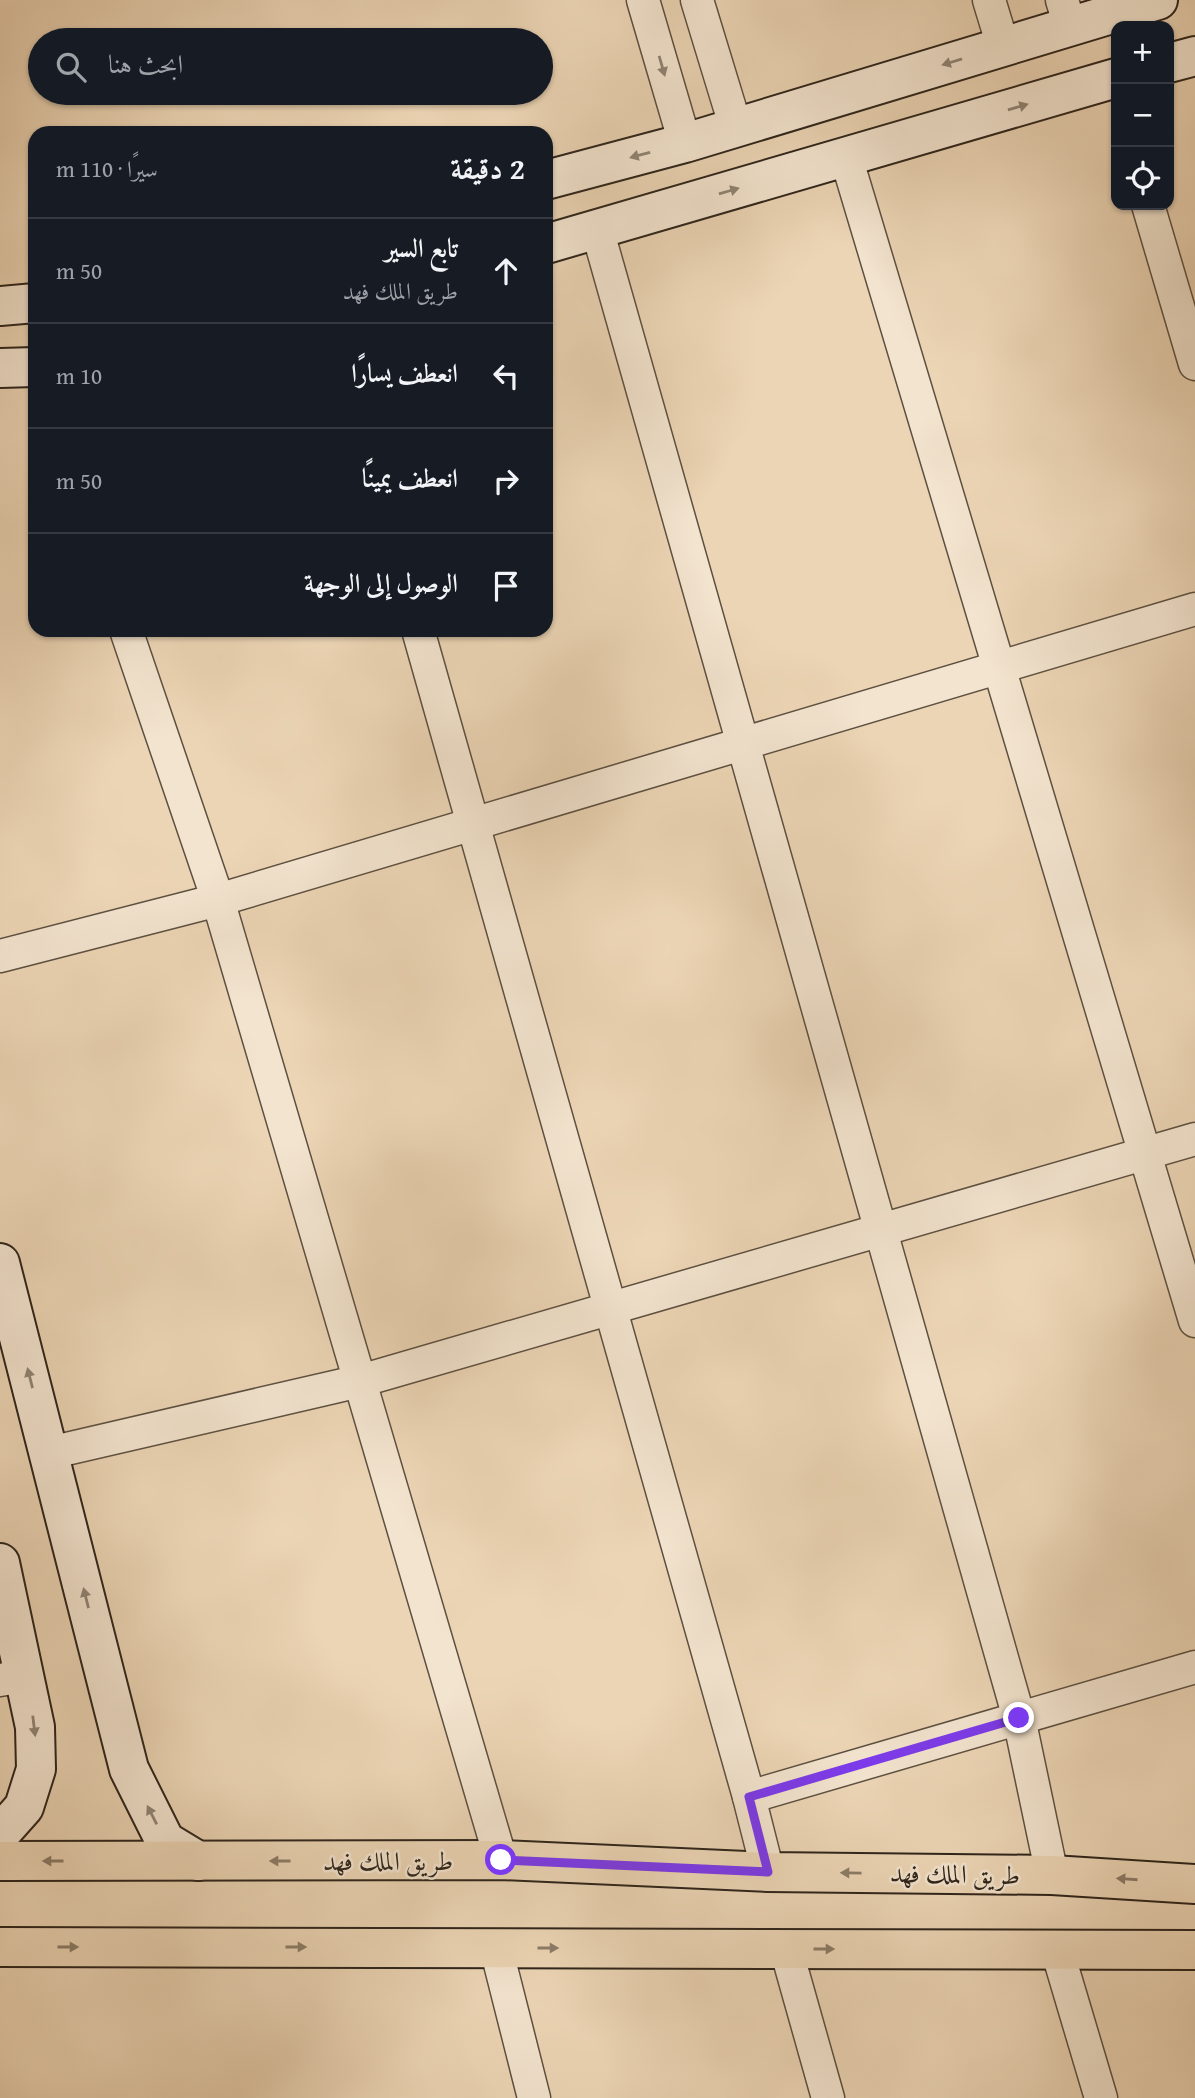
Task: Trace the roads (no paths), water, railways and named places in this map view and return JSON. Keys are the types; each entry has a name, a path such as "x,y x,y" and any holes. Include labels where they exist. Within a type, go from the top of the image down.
{"main road":[{"name":"طريق الملك فهد","path":"0,1861 501,1860 768,1872 1052,1875 1195,1884"},
{"path":"0,1947 1195,1950"}],"street":[{"path":"643,0 685,143"},
{"path":"697,0 736,128"},
{"path":"989,0 1003,46"},
{"path":"553,178 685,143 1003,46 1066,13 1158,0"},
{"path":"1174,61 1195,55"},
{"path":"553,242 846,157 1111,87"},
{"path":"846,157 1195,1321"},
{"path":"1149,210 1195,363"},
{"path":"597,229 1019,1718 1052,1875"},
{"path":"0,306 28,304"},
{"path":"0,956 218,900 1195,610"},
{"path":"128,637 218,900 501,1860"},
{"path":"420,637 768,1872"},
{"path":"49,1453 360,1381 1195,1139"},
{"path":"0,1263 129,1769 165,1841 198,1861"},
{"path":"0,1563 12,1678 35,1727 36,1769 24,1807 0,1834"},
{"path":"749,1797 1195,1667"},
{"path":"496,1948 534,2098"},
{"path":"786,1949 828,2098"},
{"path":"1057,1950 1101,2098"}]}
